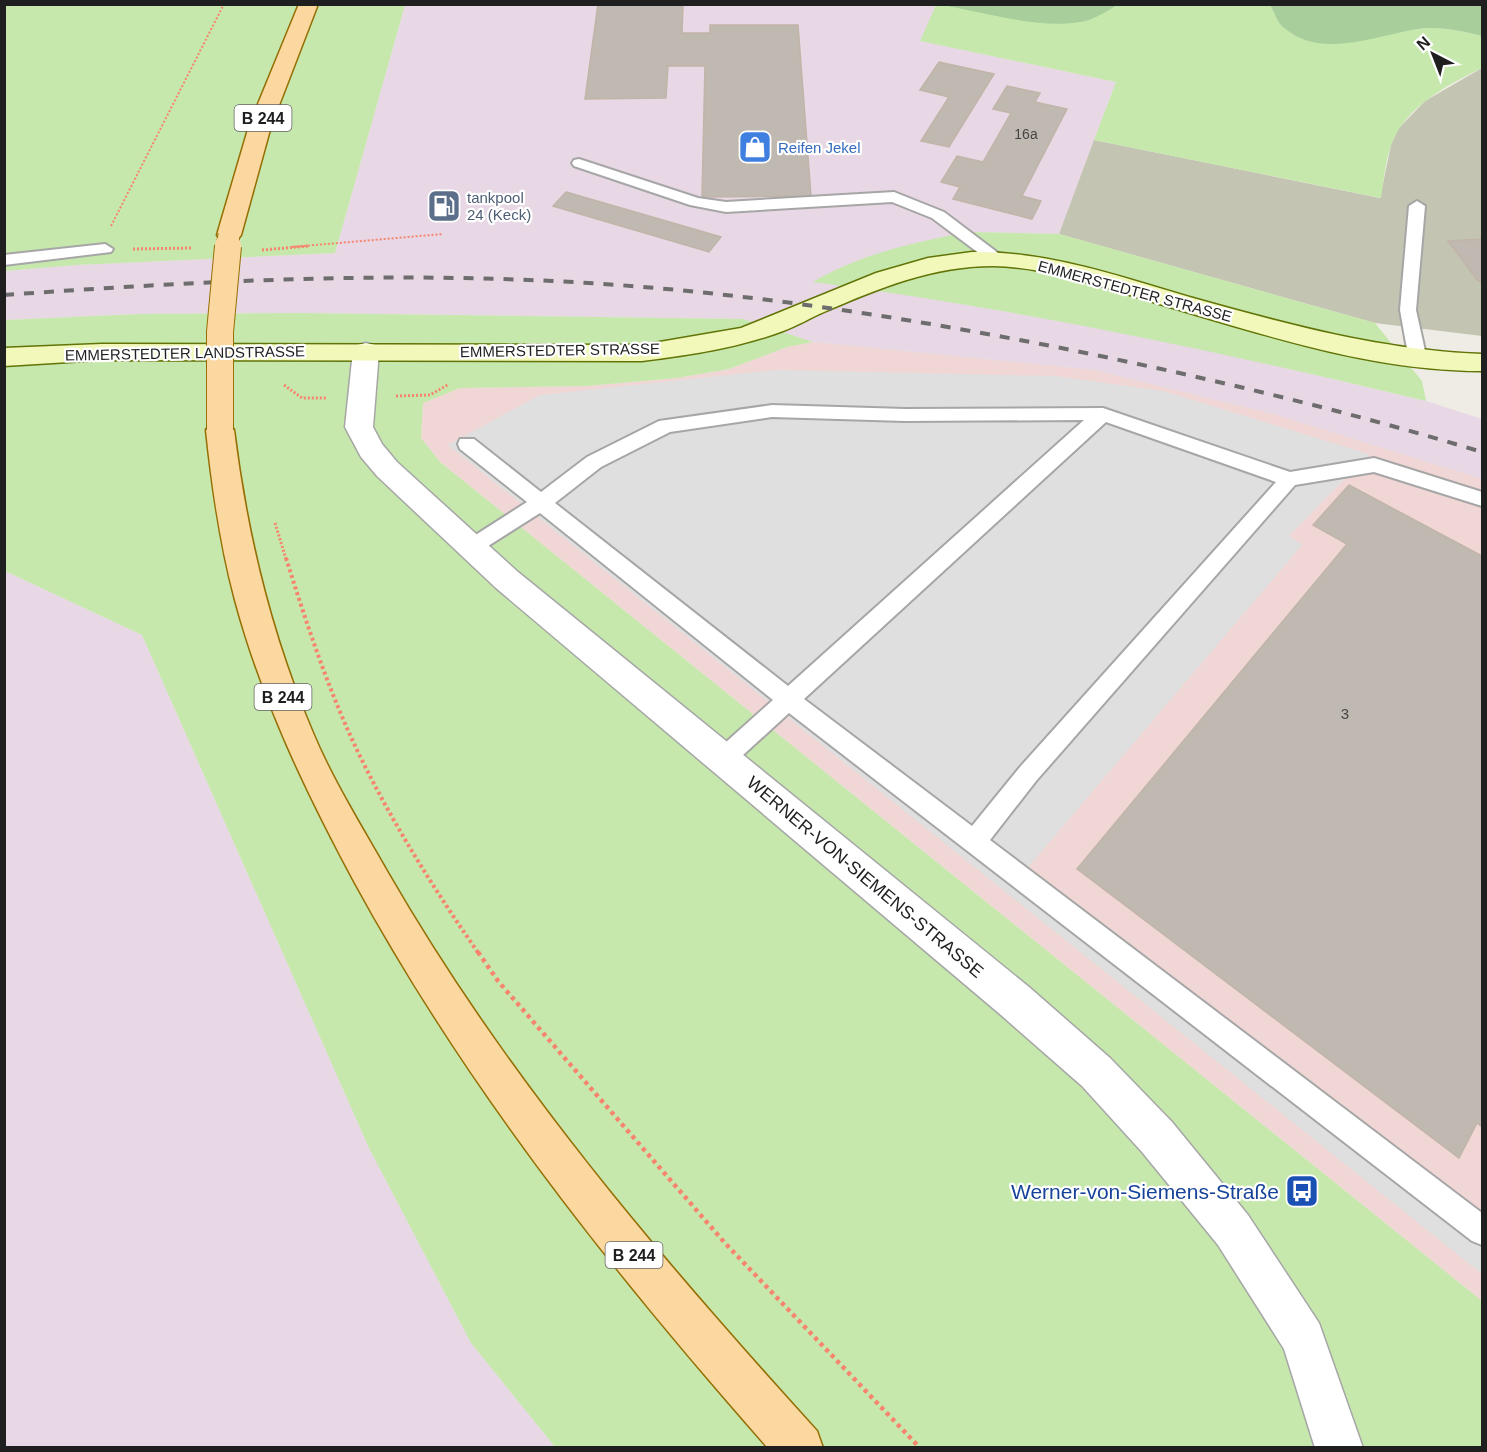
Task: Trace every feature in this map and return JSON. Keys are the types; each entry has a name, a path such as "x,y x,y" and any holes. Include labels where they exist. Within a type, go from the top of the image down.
{"main road":[{"name":"B 244","path":"309,4 260,126 229,236 219,322 217,363 220,430 240,561 263,641 292,723 406,942 480,1056 558,1164 709,1347 800,1448"},
{"name":"EMMERSTEDTER STRASSE","path":"366,351 642,353 697,345 775,326 853,290 934,264 966,259 999,259 1076,273 1265,326 1418,360 1482,363"},
{"name":"EMMERSTEDTER LANDSTRASSE","path":"4,357 102,352 366,351"}],"street":[{"name":"WERNER-VON-SIEMENS-STRASSE","path":"366,351 359,427 371,450 387,469 470,548 1015,1001 1096,1072 1157,1137 1233,1230 1283,1304 1303,1339 1339,1448"}],"lane":[{"path":"579,163 695,202 726,207 894,197 938,214 999,259"},
{"path":"1417,206 1408,310 1418,360"},
{"path":"4,260 105,249"},
{"path":"470,548 542,503 594,462 666,426 772,411 905,415 1103,414 1289,479 1374,465 1482,499"},
{"path":"723,759 1103,414"},
{"path":"467,444 788,699 1482,1231"},
{"path":"974,841 1028,774 1289,479"}],"path":[{"path":"274,519 304,617 357,750 438,895 498,981 724,1242 920,1448"}],"shaded area":[{"path":"405,5 936,5 921,41 1116,82 1059,234 969,232 814,282 899,293 1197,347 1426,401 1482,419 1482,479 1277,415 1094,370 813,342 743,319 301,313 139,314 5,320 5,271 77,265 335,253"},
{"path":"1482,68 1482,336 1375,323 1059,234 1094,140 1380,198 1391,145 1398,129 1425,101"},
{"path":"813,342 1094,370 1277,415 1482,479 1482,1301 440,462 421,438 423,403 460,388 587,386 677,378 729,369 787,347"},
{"path":"776,370 1055,376 1163,391 1369,454 1289,536 1302,545 1019,878 1482,1228 1482,1274 448,445 540,395"},
{"path":"5,571 142,635 369,1148 471,1343 555,1447 5,1448"}],"green space":[{"path":"1117,4 1089,20 1055,24 1016,20 942,5"},
{"path":"5,5 405,5 335,253 77,265 5,271"},
{"path":"936,5 960,7 1049,23 1072,22 1094,16 1117,5 1270,5 1284,28 1298,37 1314,41 1367,39 1426,28 1450,29 1482,36 1482,68 1443,89 1407,118 1392,143 1386,163 1381,198 1094,140 1116,82 920,41"},
{"path":"1270,5 1482,5 1482,36 1426,28 1350,43 1315,42 1299,37 1284,28"},
{"path":"969,232 1059,234 1375,323 1422,381 1426,401 1121,333 968,305 813,282 831,272 888,250"},
{"path":"301,313 743,319 813,342 787,347 729,369 677,378 587,386 460,388 423,403 421,438 440,462 1482,1301 1482,1447 555,1447 471,1343 369,1148 142,635 5,571 5,320 139,314"}],"building":[{"name":"Reifen Jekel","path":"598,4 683,4 682,33 710,33 710,25 798,25 811,196 702,197 705,66 668,66 666,98 585,99"},
{"path":"939,62 994,74 949,147 921,141 949,97 920,90"},
{"path":"1007,86 1040,93 1035,102 1067,109 1022,196 1041,201 1032,219 953,199 960,187 941,182 957,156 983,162 1011,113 993,109"},
{"path":"566,192 721,237 709,252 553,206"},
{"path":"1482,239 1482,281 1478,281 1448,241"},
{"path":"1349,485 1482,556 1482,1127 1477,1123 1459,1158 1077,869 1347,544 1313,525"}],"railway":[{"path":"4,295 210,282 346,278 483,278 678,290 865,313 1106,357 1322,407 1482,452"}],"place":[{"name":"Reifen Jekel","path":"755,147"},
{"name":"tankpool 24 (Keck)","path":"444,206"},
{"name":"Werner-von-Siemens-Straße","path":"1302,1191"}]}
